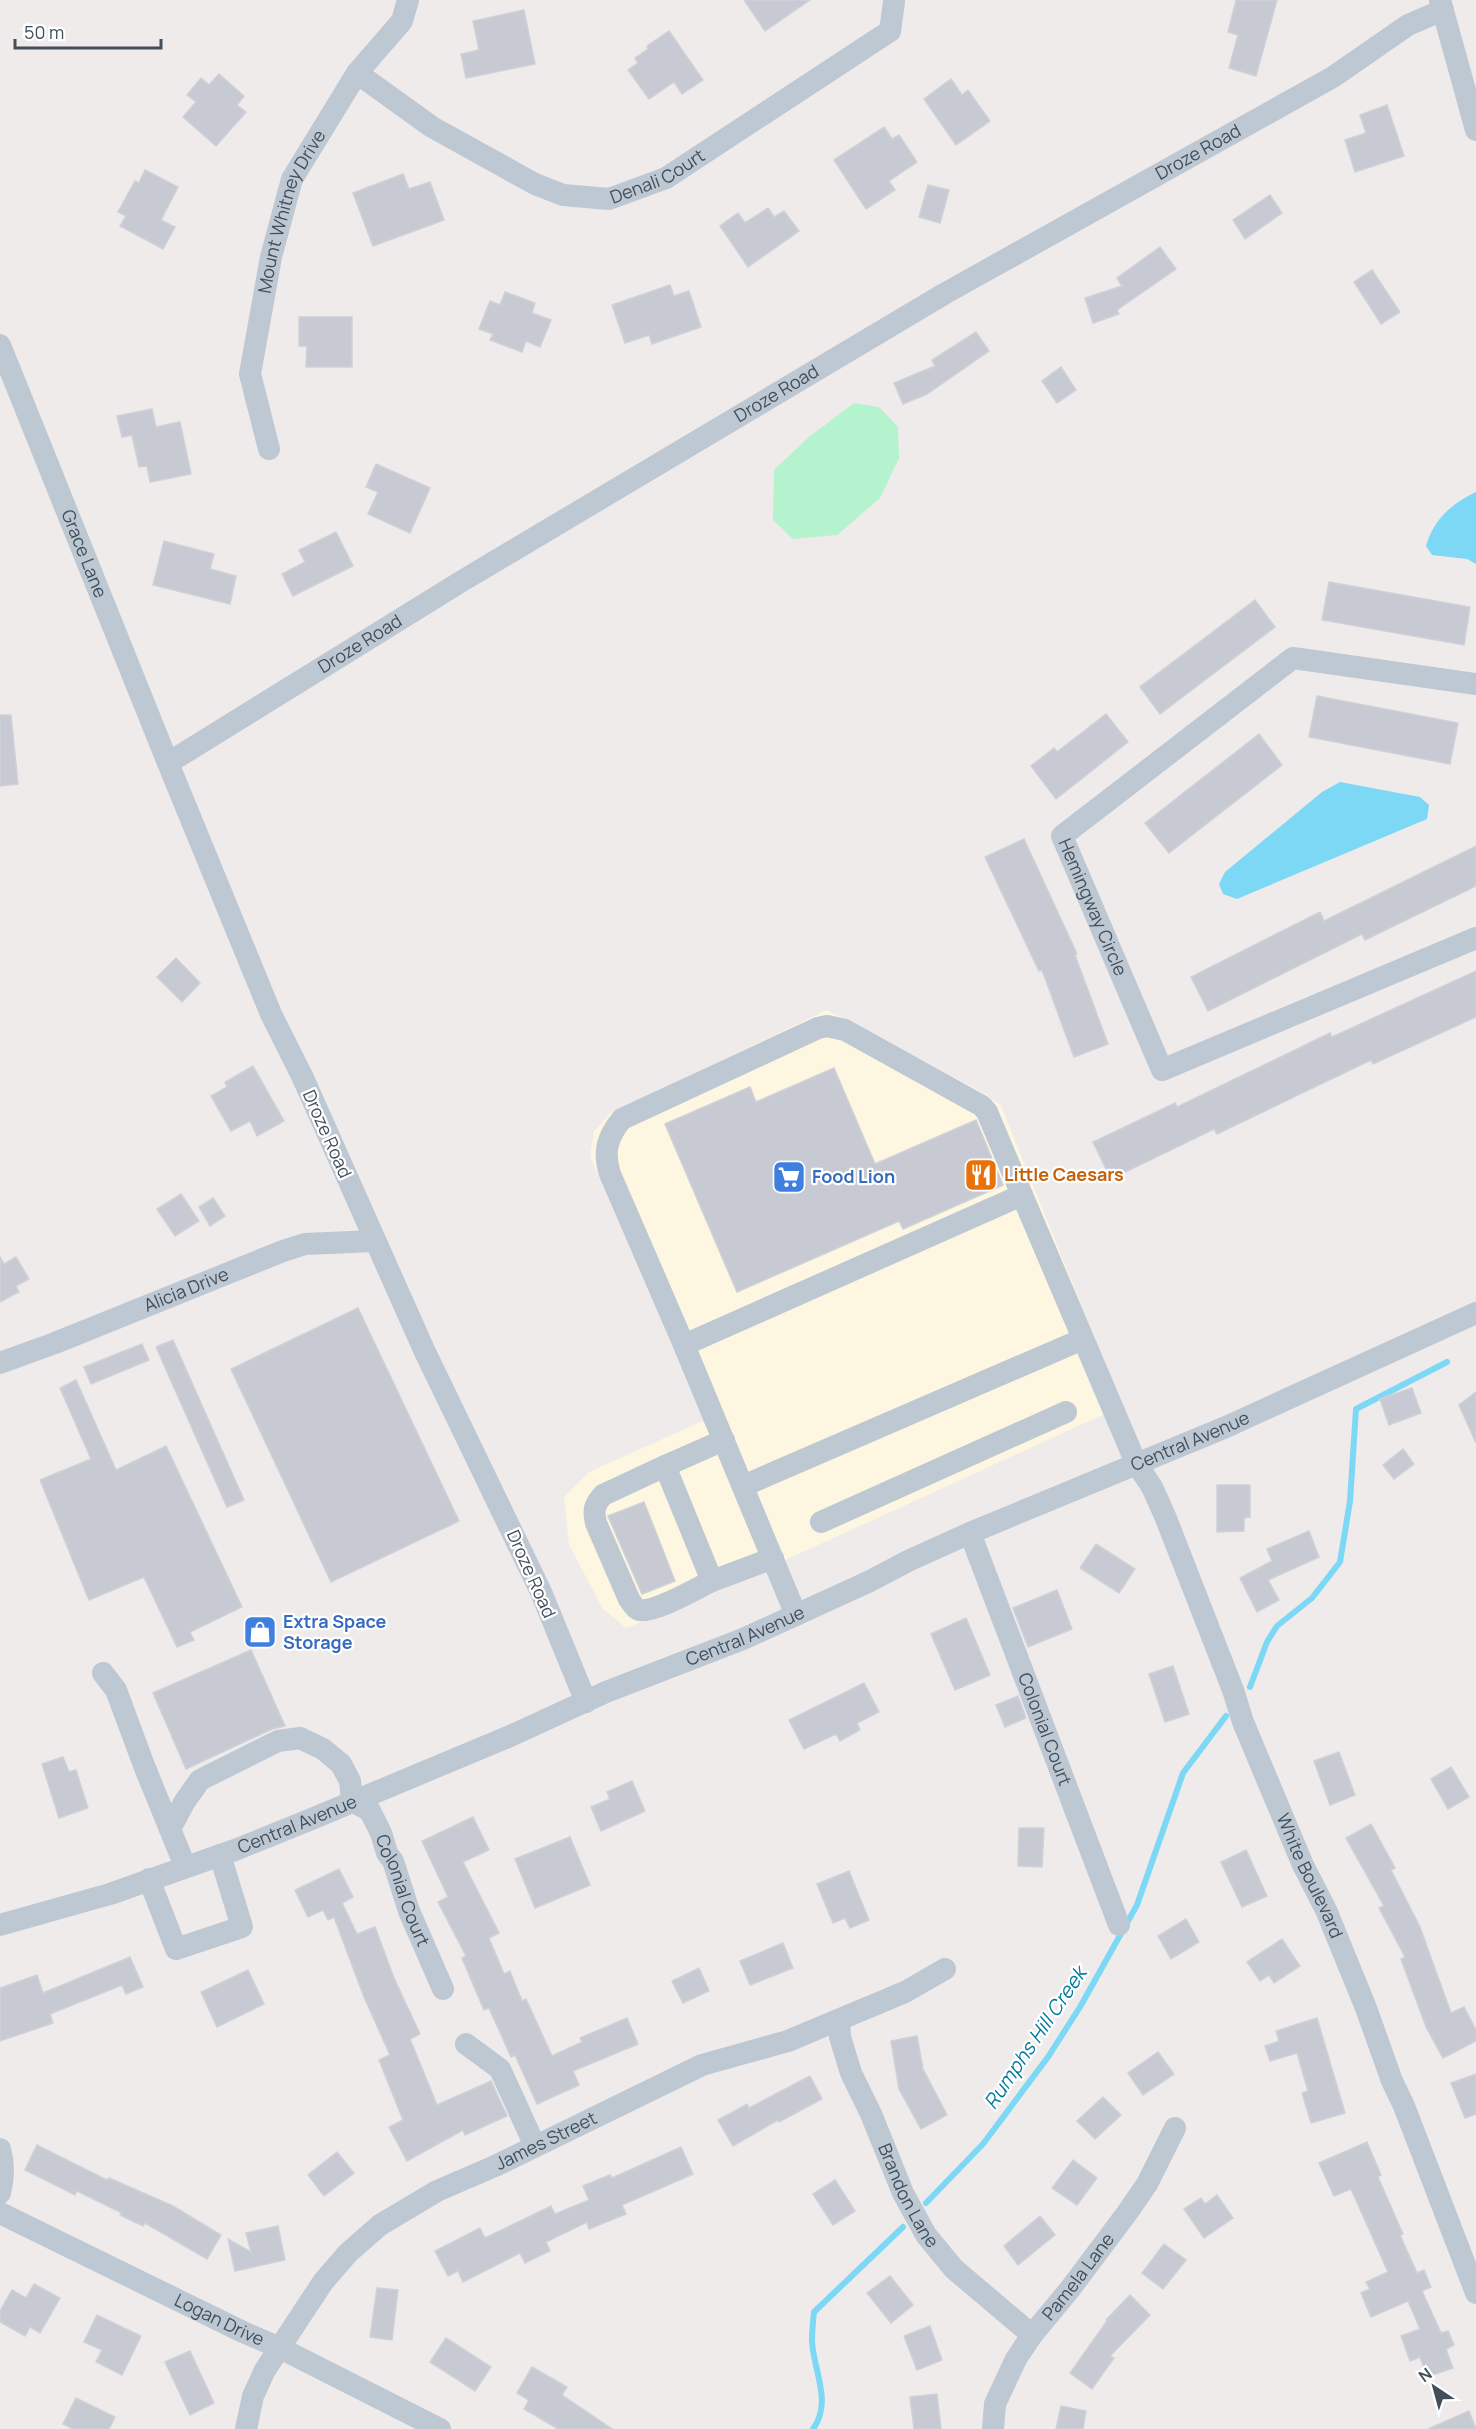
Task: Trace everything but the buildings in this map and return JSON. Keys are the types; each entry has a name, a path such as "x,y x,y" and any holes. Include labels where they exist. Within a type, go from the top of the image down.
{"street":[{"name":"Mount Whitney Drive","path":"269,449 250,374 271,257 292,179 357,73 402,21 408,0"},
{"name":"Denali Court","path":"357,73 432,127 535,184 562,195 609,199 666,178 890,31 894,2"},
{"path":"1441,5 1476,130"},
{"name":"Droze Road","path":"586,1702 541,1592 425,1352 303,1078 271,1014 168,763 462,580 934,300 1333,77 1441,5"},
{"name":"Grace Lane","path":"0,345 168,763"},
{"name":"Hemingway Circle","path":"1476,684 1293,658 1062,836 1162,1070 1476,938"},
{"name":"White Boulevard","path":"796,1615 605,1160 609,1136 622,1119 818,1028 827,1026 845,1030 982,1106 987,1112 1136,1463 1152,1487 1165,1516 1233,1690 1243,1722 1366,2008 1392,2081 1404,2106 1476,2293"},
{"path":"684,1345 1022,1195"},
{"name":"Alicia Drive","path":"0,1363 56,1343 283,1251 305,1244 375,1241"},
{"name":"Central Avenue","path":"0,1925 88,1900 220,1855 314,1818 606,1692 743,1639 970,1533 1226,1427 1476,1313"},
{"path":"743,1486 1083,1339"},
{"path":"821,1522 1065,1412"},
{"path":"724,1440 603,1495 596,1502 593,1512 596,1523 629,1599 639,1610 655,1608 712,1581 773,1558"},
{"path":"665,1466 712,1581"},
{"name":"Colonial Court","path":"970,1533 1119,1925"},
{"path":"103,1672 116,1690 185,1866"},
{"path":"170,1828 200,1780 278,1742 300,1738 323,1749 341,1764 350,1781 352,1801"},
{"name":"Colonial Court","path":"352,1801 370,1811 381,1833 387,1853 393,1861 409,1911 443,1989"},
{"path":"149,1879 176,1949 242,1927 220,1855"},
{"name":"James Street","path":"246,2429 253,2396 265,2370 279,2348 323,2282 348,2253 380,2225 437,2191 702,2065 788,2041 905,1992 945,1970"},
{"name":"Brandon Lane","path":"839,2021 840,2037 851,2073 871,2114 903,2193 926,2235 954,2269 1032,2335"},
{"path":"466,2044 500,2069 535,2146"},
{"name":"Pamela Lane","path":"993,2429 995,2404 1001,2388 1032,2335 1127,2213 1147,2184 1175,2128"},
{"path":"0,2149 3,2159 3,2179 0,2193"},
{"name":"Logan Drive","path":"0,2213 440,2429"}],"shaded area":[{"path":"827,1010 987,1095 1001,1106 1122,1406 696,1601 626,1628 603,1609 569,1545 564,1497 589,1472 705,1420 590,1156 594,1132 609,1114"}],"green space":[{"path":"854,403 879,407 898,427 899,458 880,498 837,535 793,539 773,520 774,470 809,437"}],"water":[{"path":"1476,492 1476,564 1467,559 1432,555 1426,546 1439,520 1451,507"},
{"path":"1340,782 1420,797 1429,805 1427,819 1237,899 1223,894 1219,884 1225,872 1322,792"}],"waterway":[{"name":"Rumphs Hill Creek","path":"1250,1687 1267,1642 1277,1626 1312,1598 1340,1562 1350,1501 1356,1409 1447,1362"},
{"name":"Rumphs Hill Creek","path":"926,2203 983,2144 1048,2057 1080,2007 1137,1905 1183,1773 1226,1716"},
{"name":"Rumphs Hill Creek","path":"813,2429 819,2419 822,2397 813,2352 814,2312 903,2227"}],"place":[{"name":"Little Caesars","path":"981,1175"},
{"name":"Food Lion","path":"789,1177"},
{"name":"Extra Space Storage","path":"260,1632"}]}
